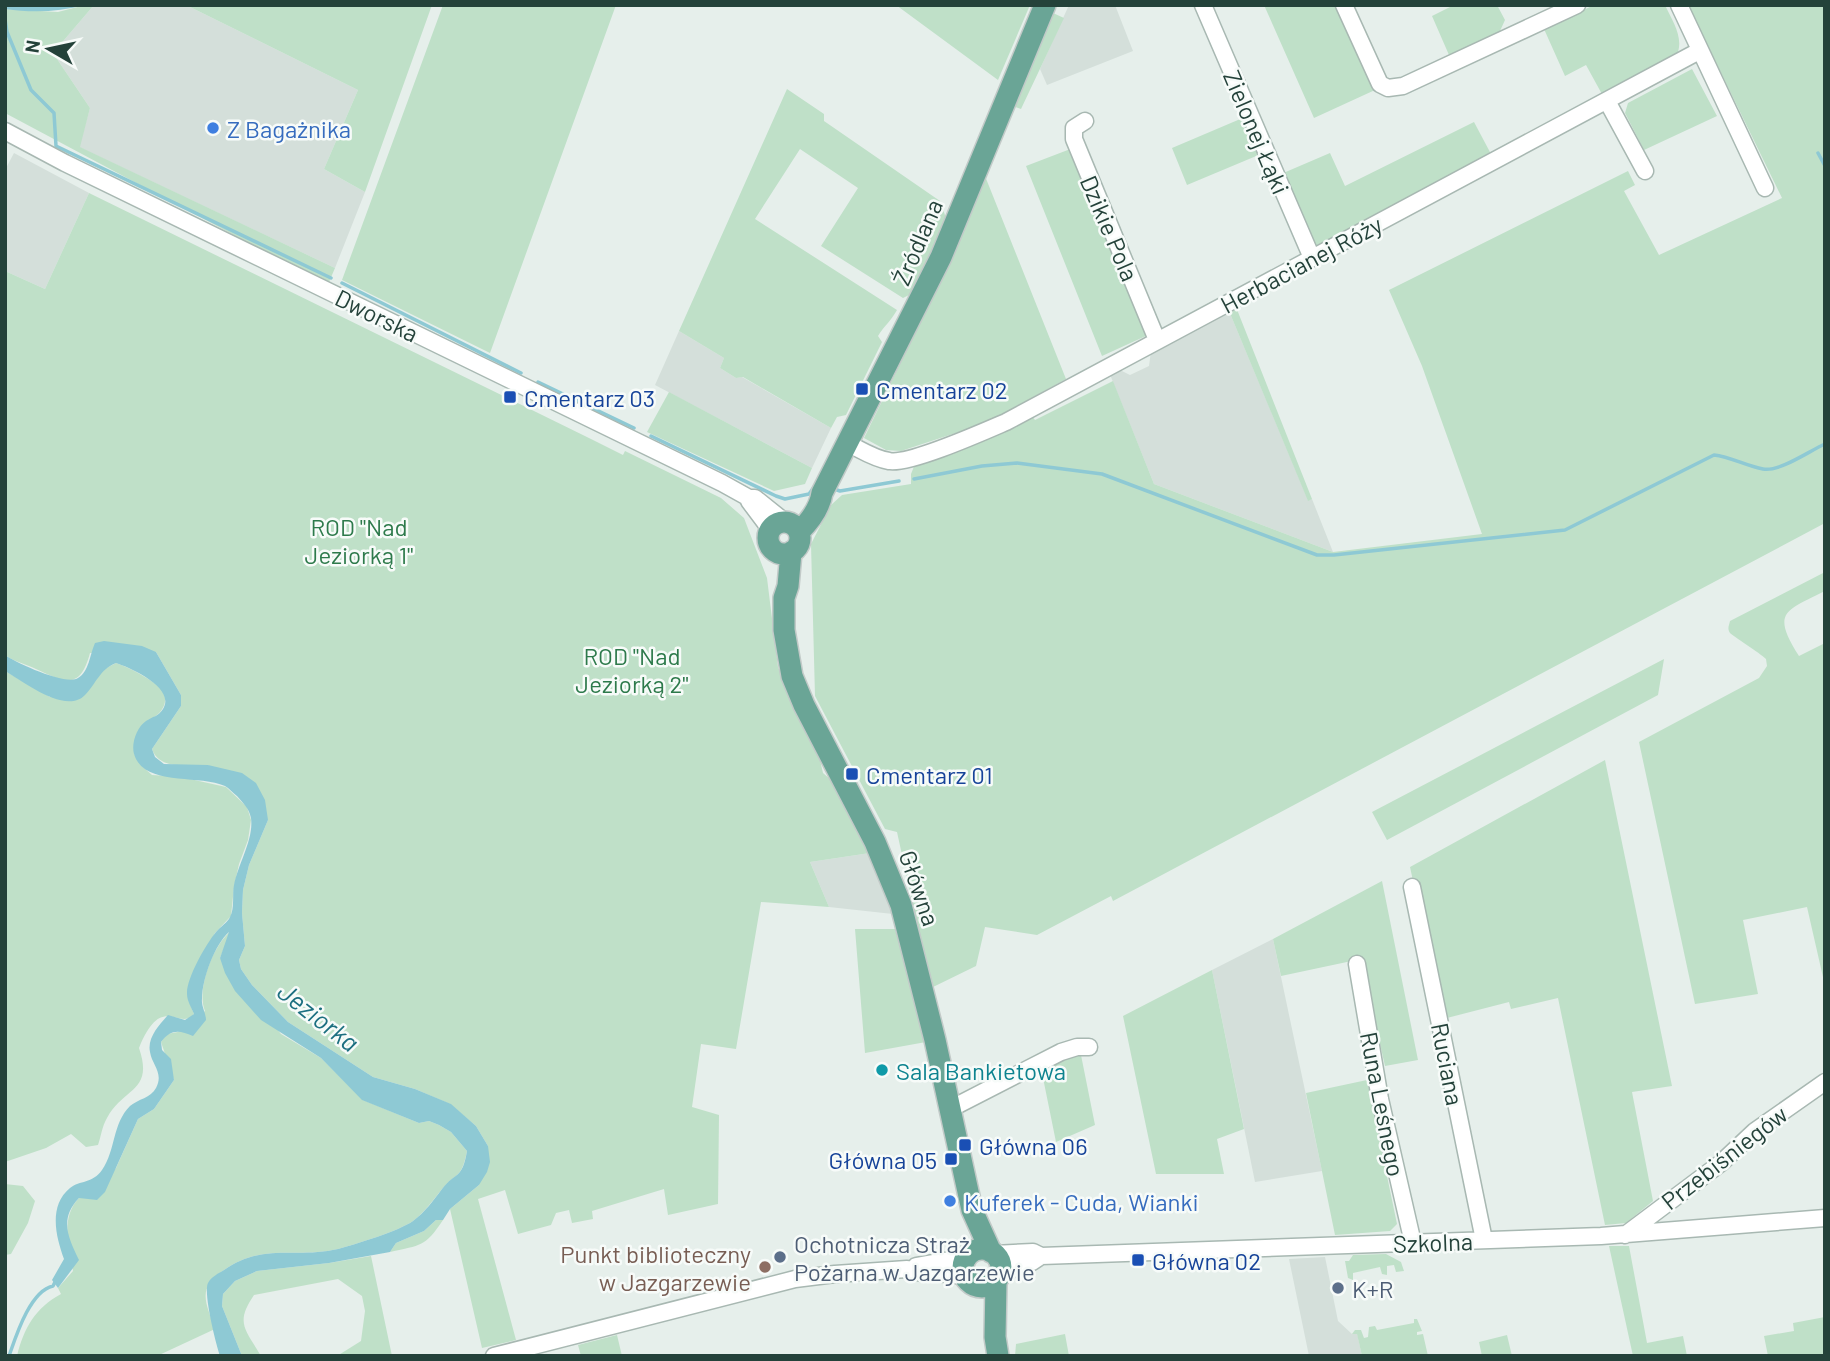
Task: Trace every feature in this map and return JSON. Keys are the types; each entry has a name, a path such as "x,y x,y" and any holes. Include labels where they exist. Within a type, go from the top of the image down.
{"main road":[{"name":"Źródlana","path":"785,535 812,517 942,257 1045,5"},
{"name":"Główna","path":"785,535 788,586 784,598 785,643 792,676 804,705 876,842 901,905 972,1210 988,1324 997,1346"}],"street":[{"name":"Zielonej Łąki","path":"1203,5 1312,258"},
{"path":"1344,5 1380,85 1393,89 1577,5"},
{"path":"1679,5 1765,188"},
{"name":"Herbacianej Róży","path":"849,444 880,459 896,462 941,448 1006,422 1699,51"},
{"path":"1607,101 1645,172"},
{"name":"Dzikie Pola","path":"1085,121 1074,128 1073,139 1157,340"},
{"name":"Dworska","path":"5,131 65,163 749,498 755,498 785,535"},
{"name":"Ruciana","path":"1412,887 1484,1240"},
{"name":"Runa Leśnego","path":"1357,964 1380,1099 1413,1243"},
{"path":"950,1109 1060,1052 1089,1046"},
{"name":"Przebiśniegów","path":"1625,1235 1721,1163 1755,1131 1825,1082"},
{"name":"Szkolna","path":"982,1267 1032,1262 1041,1255 1625,1235 1825,1218"},
{"path":"494,1356 794,1279 835,1273 908,1269 921,1264 982,1267"}],"shaded area":[{"name":"Z Bagażnika","path":"94,5 186,5 358,90 324,169 365,192 335,268 79,147 90,108 53,53"},
{"path":"1069,5 1115,5 1133,51 1047,85 1040,69"},
{"path":"14,153 89,193 45,289 5,271 5,170"},
{"path":"1229,311 1308,500 1312,499 1333,552 1154,484 1109,372 1116,368 1130,375 1149,366 1151,351"},
{"path":"679,331 724,358 720,368 736,378 742,377 831,428 812,468 655,385"},
{"path":"870,853 893,914 829,907 810,862"},
{"path":"1273,939 1322,1171 1255,1182 1212,970"},
{"path":"1325,1257 1338,1321 1352,1334 1357,1333 1362,1356 1309,1356 1289,1259"}],"green space":[{"path":"94,5 53,53 90,108 80,147 335,268 329,282 324,283 5,113 5,9 58,12"},
{"path":"186,5 432,5 365,192 324,169 358,90"},
{"path":"443,5 616,5 490,353 342,280"},
{"path":"896,5 1030,5 998,80"},
{"path":"1264,5 1337,5 1375,90 1314,118"},
{"path":"1454,5 1497,5 1505,20 1500,31 1449,55 1432,16"},
{"path":"1594,5 1665,5 1678,34 1678,52 1603,96 1586,65 1565,76 1544,29"},
{"path":"1688,5 1825,5 1825,523 1113,901 1111,896 1037,935 985,927 976,966 931,988 897,832 885,829 815,696 811,544 831,505 842,495 911,484 915,464 960,451 1032,416 1035,420 1113,381 1154,484 1333,552 1482,534 1422,366 1389,290 1628,171 1635,185 1624,191 1659,255 1782,198"},
{"path":"1053,13 1064,18 1021,109 1013,106"},
{"path":"1692,69 1717,116 1644,150 1625,113 1628,103"},
{"path":"787,89 824,114 824,121 940,201 946,218 913,293 903,298 821,246 858,188 800,149 755,219 897,310 878,336 882,342 846,415 837,417 831,428 743,377 736,378 720,368 724,358 679,331"},
{"path":"1245,117 1261,154 1187,185 1172,148"},
{"path":"1474,122 1491,154 1312,249 1281,174 1330,153 1345,186"},
{"path":"1073,148 1148,335 1102,356 1026,166"},
{"path":"985,176 1066,379 986,423 901,451 886,450 864,438 941,280"},
{"path":"89,193 623,455 625,451 721,498 744,518 767,578 778,667 785,686 820,760 823,773 830,779 870,853 810,862 829,907 761,902 736,1049 701,1044 692,1107 719,1115 718,1204 668,1215 664,1189 592,1211 593,1219 572,1223 569,1210 556,1213 551,1225 518,1234 505,1190 478,1199 516,1340 482,1348 450,1209 479,1185 488,1146 476,1126 450,1104 415,1089 373,1077 288,1022 252,985 241,969 239,960 245,946 243,890 249,865 268,820 208,765 176,765 161,761 156,756 152,749 181,706 181,695 156,652 90,653 82,673 70,680 56,678 5,655 5,271 45,289"},
{"path":"1236,307 1312,499 1308,501 1229,311"},
{"path":"669,392 812,468 805,484 774,491 647,432"},
{"path":"1825,572 1825,591 1800,603 1786,614 1784,621 1790,641 1799,656 1825,643 1825,986 1807,907 1743,920 1758,994 1695,1004 1639,742 1759,678 1767,666 1766,659 1730,633 1730,621"},
{"path":"1664,659 1658,695 1387,840 1372,812"},
{"path":"116,663 148,678 164,695 162,710 148,720 134,754 143,767 152,775 181,777 226,787 247,807 251,820 248,840 239,864 231,916 215,933 190,981 190,1004 194,1014 182,1019 163,1017 155,1021 147,1031 139,1048 143,1062 140,1081 107,1118 98,1145 86,1147 71,1134 46,1148 5,1162 5,671 50,697"},
{"path":"1605,760 1672,1086 1632,1092 1653,1201 1626,1223 1605,1225 1558,998 1511,1009 1509,1002 1443,1019 1410,867"},
{"path":"1382,881 1418,1060 1385,1066 1361,959 1281,976 1273,939"},
{"path":"855,929 895,929 926,1042 865,1053"},
{"path":"231,931 220,958 281,1034 321,1058 363,1100 419,1123 429,1121 451,1132 467,1151 463,1167 421,1214 398,1229 322,1252 253,1256 224,1270 207,1289 206,1303 215,1329 157,1356 17,1356 23,1336 37,1312 61,1294 58,1288 73,1271 67,1233 69,1214 73,1206 116,1168 138,1119 154,1109 174,1080 161,1042 167,1034 183,1031 205,1011 203,992 208,968 218,946"},
{"path":"1212,970 1244,1129 1217,1139 1224,1174 1156,1174 1123,1016"},
{"path":"1074,1051 1081,1055 1095,1125 1056,1142 1041,1068"},
{"path":"1367,1080 1397,1224 1390,1231 1335,1235 1306,1093"},
{"path":"5,1184 23,1186 35,1201 28,1223 11,1254 5,1255"},
{"path":"436,1220 443,1220 421,1244 390,1252 396,1243 424,1231"},
{"path":"1609,1246 1629,1246 1647,1343 1683,1336 1687,1356 1633,1356"},
{"path":"1386,1254 1401,1262 1404,1271 1396,1272 1394,1265 1387,1266 1387,1275 1382,1274 1380,1267 1353,1273 1353,1280 1348,1278 1345,1261 1349,1261 1353,1255"},
{"path":"371,1256 392,1356 337,1356 361,1341 365,1311 362,1296 338,1279 254,1295 245,1313 244,1326 261,1356 242,1356 222,1306 223,1294 235,1281 257,1271"},
{"path":"1825,1317 1825,1356 1768,1356 1764,1336 1794,1331 1793,1323"},
{"path":"1414,1319 1417,1319 1422,1331 1417,1332 1417,1335 1423,1334 1428,1356 1362,1356 1357,1334 1352,1334 1355,1330 1361,1330 1364,1338 1368,1337 1369,1327 1375,1326 1377,1330 1414,1323"},
{"path":"1065,1334 1069,1356 1015,1356 1016,1344"},
{"path":"617,1335 622,1356 581,1356 578,1345"},
{"path":"1507,1335 1512,1356 1482,1356 1479,1342"}],"water":[{"path":"5,5 85,5 35,11 5,9"},
{"path":"104,641 142,646 156,652 181,695 181,706 152,749 155,757 164,764 208,765 242,773 256,783 265,800 268,820 249,865 243,890 245,946 239,960 241,969 252,985 288,1022 373,1077 415,1089 451,1104 476,1126 488,1146 490,1162 479,1185 450,1209 443,1220 436,1220 424,1231 396,1243 390,1252 329,1263 257,1271 235,1281 223,1294 222,1306 242,1356 220,1356 207,1297 211,1279 239,1261 253,1256 338,1249 406,1225 421,1214 461,1171 467,1151 451,1132 439,1125 429,1121 419,1123 362,1100 321,1058 261,1020 235,991 225,973 220,958 229,932 214,953 204,982 202,1002 206,1020 193,1036 176,1032 161,1042 162,1050 171,1059 174,1080 154,1109 138,1119 105,1192 97,1200 79,1198 73,1206 67,1228 79,1260 58,1288 52,1280 64,1259 56,1222 59,1204 70,1188 94,1178 102,1170 124,1113 156,1088 159,1078 150,1047 158,1027 168,1015 185,1020 194,1014 187,997 190,980 207,945 232,913 234,885 251,826 247,808 225,786 160,775 140,764 133,750 136,736 143,724 161,712 165,701 158,687 141,674 116,663 102,673 85,695 77,700 67,701 45,695 5,671 5,655 30,668 72,680 82,675 87,667 95,643"}],"waterway":[{"path":"5,19 7,32 31,90 54,113 56,146 331,278"},
{"path":"1818,153 1825,166"},
{"path":"342,283 521,373"},
{"path":"538,382 634,428"},
{"path":"651,436 785,499 809,494 814,487"},
{"path":"914,479 982,466 1017,463 1102,474 1317,555 1334,555 1565,530 1714,455 1757,468 1770,469 1825,444"},
{"path":"837,490 899,481"},
{"path":"9,1356 31,1305 37,1296 53,1286 56,1280"}],"place":[{"name":"Z Bagażnika","path":"213,128"},
{"name":"Cmentarz 02","path":"862,389"},
{"name":"Cmentarz 03","path":"510,397"},
{"name":"Cmentarz 01","path":"852,774"},
{"name":"Sala Bankietowa","path":"882,1070"},
{"name":"Główna 06","path":"965,1145"},
{"name":"Główna 05","path":"951,1159"},
{"name":"Kuferek - Cuda, Wianki","path":"950,1201"},
{"name":"Ochotnicza Straż Pożarna w Jazgarzewie","path":"780,1257"},
{"name":"Główna 02","path":"1138,1260"},
{"name":"Punkt biblioteczny w Jazgarzewie","path":"765,1267"},
{"name":"K+R","path":"1338,1288"}],"park label":[{"name":"ROD \"Nad Jeziorką 1\"","path":"359,540"},
{"name":"ROD \"Nad Jeziorką 2\"","path":"632,669"}],"water label":[{"name":"Jeziorka","path":"319,1016"}]}
